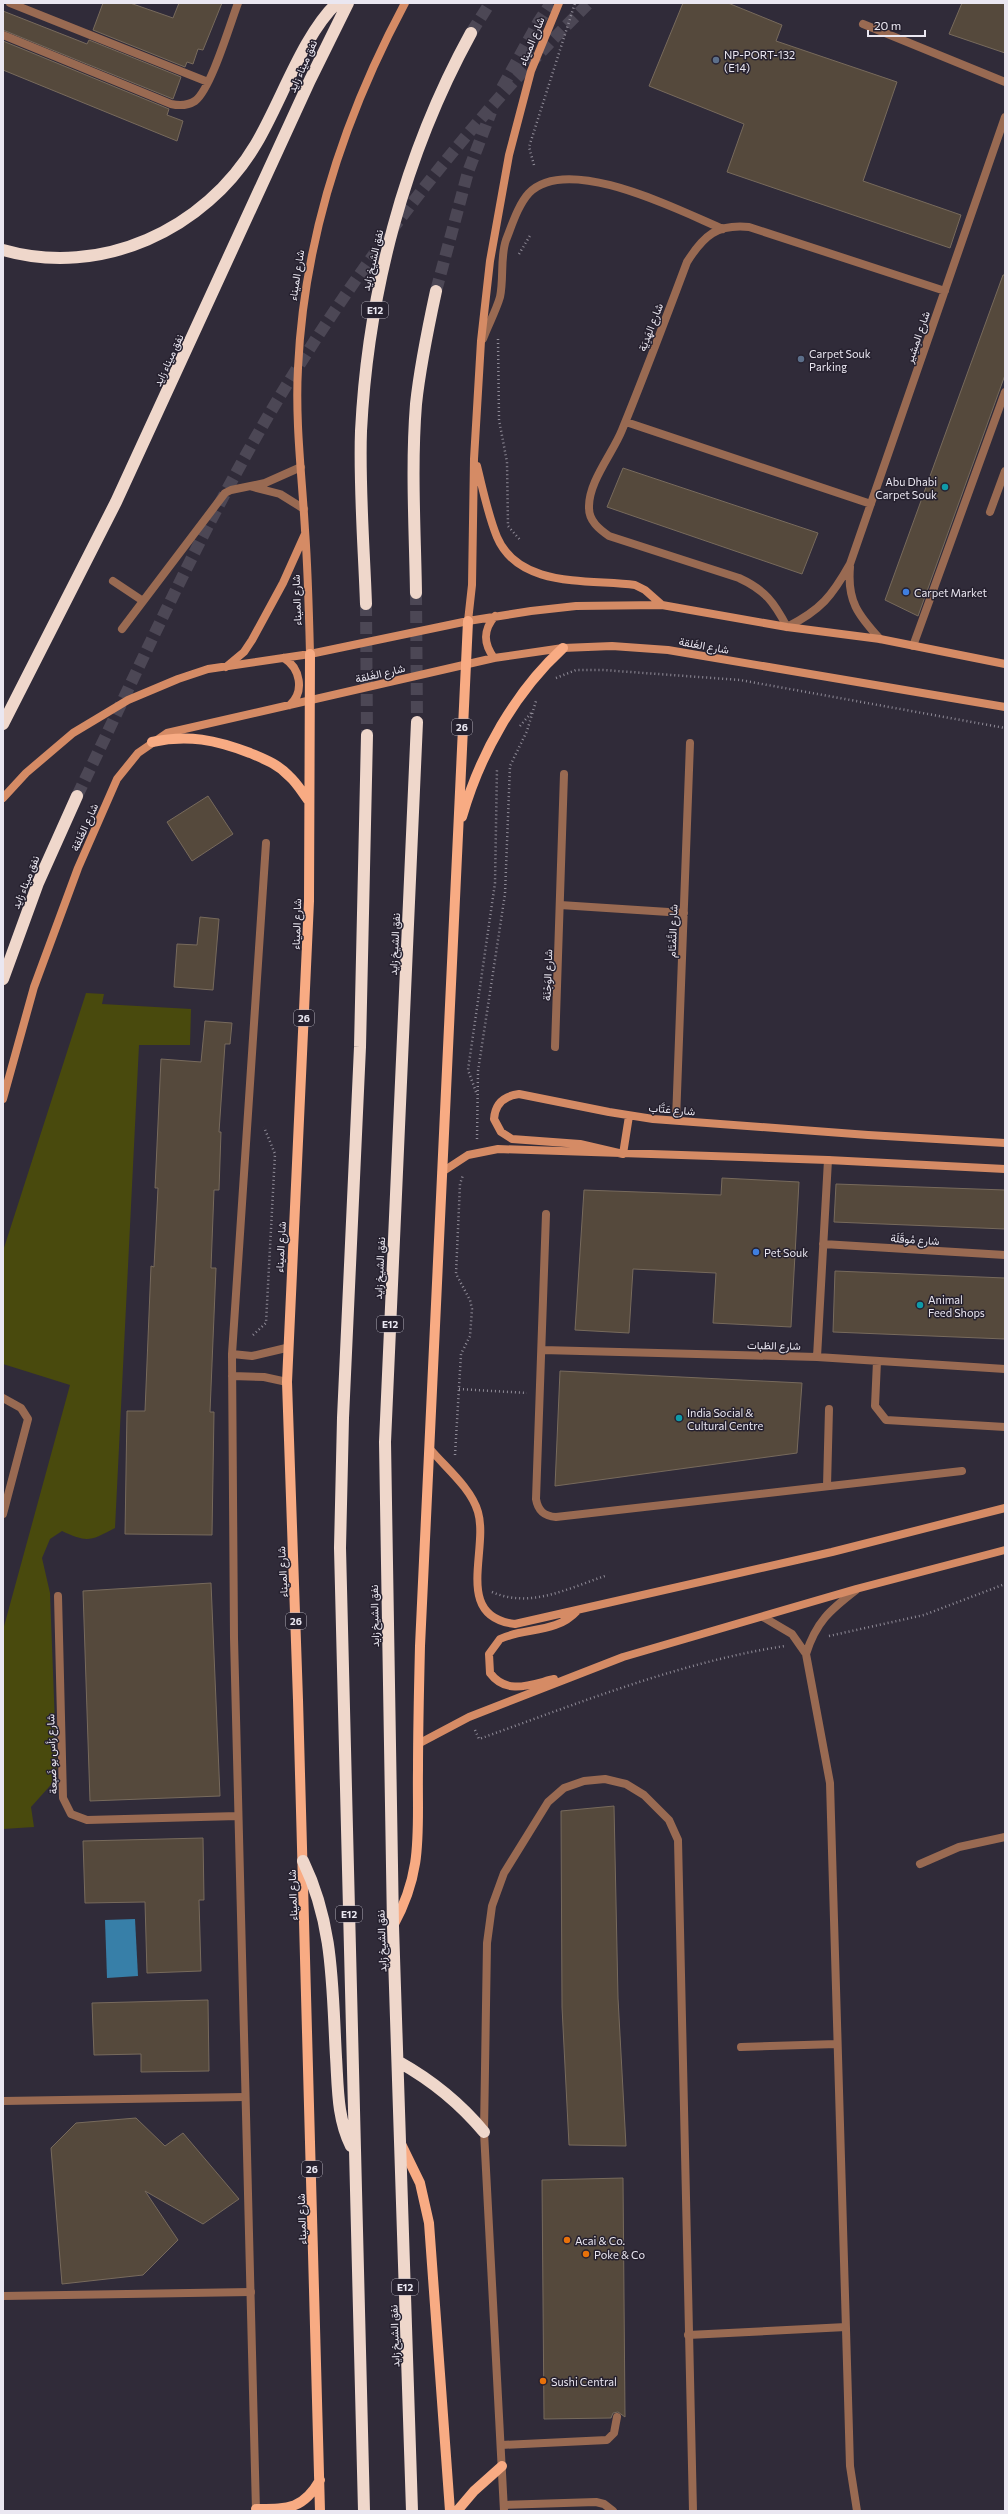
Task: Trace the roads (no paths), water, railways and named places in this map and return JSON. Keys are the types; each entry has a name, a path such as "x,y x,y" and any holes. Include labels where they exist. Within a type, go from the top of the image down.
{"highway":[{"path":"3,250 49,258 80,258 106,255 141,243 197,211 222,189 244,163 257,143 319,23 337,3"},
{"name":"نفق ميناء زايد","path":"3,724 116,502 310,80 348,3"},
{"name":"نفق الشيخ زايد","path":"366,604 361,433 365,376 373,320 398,209 416,154 452,68 471,33"},
{"path":"416,593 414,448 416,406 421,363 436,290"},
{"name":"نفق الشيخ زايد","path":"412,2511 399,2062 393,1926 385,1442 418,722"},
{"name":"E12","path":"364,2511 341,1612 341,1490 358,1111 367,735"},
{"name":"نفق ميناء زايد","path":"3,979 38,883 77,796"},
{"path":"303,1861 313,1882 327,1927 340,2114 354,2150"},
{"path":"399,2062 423,2075 446,2091 484,2132"}],"main road":[{"name":"شارع الميناء","path":"320,2511 321,2478 303,1861 286,1382 286,1348 307,970 309,901 308,800 310,654 306,531 298,416 298,370 306,286 315,233 327,189 357,103 405,3"},
{"name":"شارع الميناء","path":"393,1926 410,1888 418,1855 418,1744 430,1449 468,621 472,585 474,459 482,342 490,261 509,155 531,72 559,3"},
{"path":"474,459 497,538 512,558 540,573 558,579 634,585 650,593 662,605"},
{"path":"225,667 244,652 252,640 284,583 306,531"},
{"path":"3,798 49,752 99,716 128,700 178,679 208,670 310,654 495,616 576,606 662,605 787,627 880,639 1005,664"},
{"path":"494,658 488,650 485,637 489,623 495,616"},
{"name":"شارع الغَلقة","path":"3,1099 34,987 78,868 117,779 130,761 152,742 167,732 186,726 310,701 494,658 563,648 612,646 668,650 1005,707"},
{"path":"458,833 480,769 524,689 544,665 563,648"},
{"path":"284,658 294,667 299,679 299,688 290,705"},
{"path":"152,742 182,737 198,738 227,744 278,766 289,775 308,800"},
{"name":"شارع عَتَّاب","path":"623,1154 580,1144 512,1139 502,1132 494,1119 494,1113 500,1102 505,1098 519,1094 629,1116 846,1134 1005,1143"},
{"path":"623,1154 629,1116"},
{"name":"شارع عَتَّاب","path":"442,1172 458,1159 478,1151 498,1149 828,1160 1005,1169"},
{"path":"430,1449 466,1489 476,1505 480,1522 477,1586 478,1596 485,1609 496,1620 505,1623 515,1624 832,1552 1005,1508"},
{"path":"418,1744 457,1723 577,1674 669,1642 763,1617 856,1589 1005,1550"},
{"path":"577,1610 567,1621 554,1627 500,1639 491,1648 488,1660 494,1678 511,1687 577,1674"},
{"path":"401,2144 420,2183 429,2223 450,2511"},
{"path":"457,2511 474,2491 502,2466"},
{"path":"256,2510 285,2509 296,2505 315,2488 321,2478"}],"street":[{"path":"10,3 208,82"},
{"path":"3,35 171,104 183,105 194,101 208,82 238,3"},
{"path":"863,24 1005,82"},
{"name":"شارع المِشِير","path":"787,627 806,618 824,604 838,587 850,564 1005,117"},
{"path":"482,342 500,297 506,242 515,218 528,194 542,184 557,180 588,180 622,187 723,229"},
{"name":"شارع الهَدِيَة","path":"787,627 767,594 754,584 609,536 592,522 589,509 590,497 626,422 687,262 699,242 710,233 736,226 749,227 944,291"},
{"path":"913,646 1005,392"},
{"path":"626,422 871,504"},
{"path":"122,629 220,498 231,490 252,487 301,467"},
{"path":"990,512 1005,471"},
{"path":"252,487 280,494 304,509"},
{"name":"شارع المِشِير","path":"850,564 850,586 853,605 860,616 880,639"},
{"path":"113,581 142,601"},
{"name":"شارع التَّمْتَام","path":"676,1120 690,742"},
{"name":"شارع الوَجْنَة","path":"555,1047 564,774"},
{"path":"256,2510 238,1816 232,1354 266,843"},
{"path":"560,905 684,913"},
{"path":"817,1357 828,1160"},
{"path":"546,1214 536,1499 537,1506 548,1516 962,1471"},
{"name":"شارع مُوقَلَة","path":"823,1244 1005,1256"},
{"path":"232,1354 252,1356 286,1348"},
{"name":"شارع الظبات","path":"542,1350 817,1357 1005,1369"},
{"path":"877,1361 875,1406 886,1420 1005,1427"},
{"path":"232,1376 264,1376 286,1382"},
{"path":"3,1398 21,1408 28,1420 3,1514"},
{"path":"827,1486 828,1409"},
{"path":"806,1654 818,1625 826,1614 856,1589"},
{"name":"شارع رَأس بو ضَبعة","path":"58,1596 63,1798 71,1814 87,1820 238,1816"},
{"path":"763,1617 792,1634 806,1654 830,1783 850,2466 857,2511"},
{"path":"613,2511 604,2504 596,2502 504,2508 484,2132 487,1943 492,1906 504,1873 548,1802 564,1788 591,1780 605,1779 626,1784 644,1795 669,1820 678,1840 693,2511"},
{"path":"920,1864 959,1848 1005,1837"},
{"path":"741,2047 837,2044"},
{"path":"3,2101 245,2097"},
{"path":"3,2296 251,2292"},
{"path":"688,2334 846,2327"},
{"path":"501,2445 607,2440 614,2433 618,2417"}],"water":[{"path":"135,1919 138,1976 107,1978 105,1920"}],"tunnel":[{"path":"471,33 490,3"},
{"path":"502,88 539,21 551,3"},
{"path":"77,796 199,543 252,444 313,343 348,291 422,190 503,94 589,3"},
{"path":"436,291 468,172 491,112"},
{"path":"416,593 417,722"},
{"path":"366,604 367,735"}],"place":[{"name":"NP-PORT-132 (E14)","path":"716,60"},
{"name":"Carpet Souk Parking","path":"801,359"},
{"name":"Abu Dhabi Carpet Souk","path":"945,487"},
{"name":"Carpet Market","path":"906,592"},
{"name":"Pet Souk","path":"756,1252"},
{"name":"Animal Feed Shops","path":"920,1305"},
{"name":"India Social & Cultural Centre","path":"679,1418"},
{"name":"Acai & Co.","path":"567,2240"},
{"name":"Poke & Co","path":"586,2254"},
{"name":"Sushi Central","path":"543,2381"}]}
